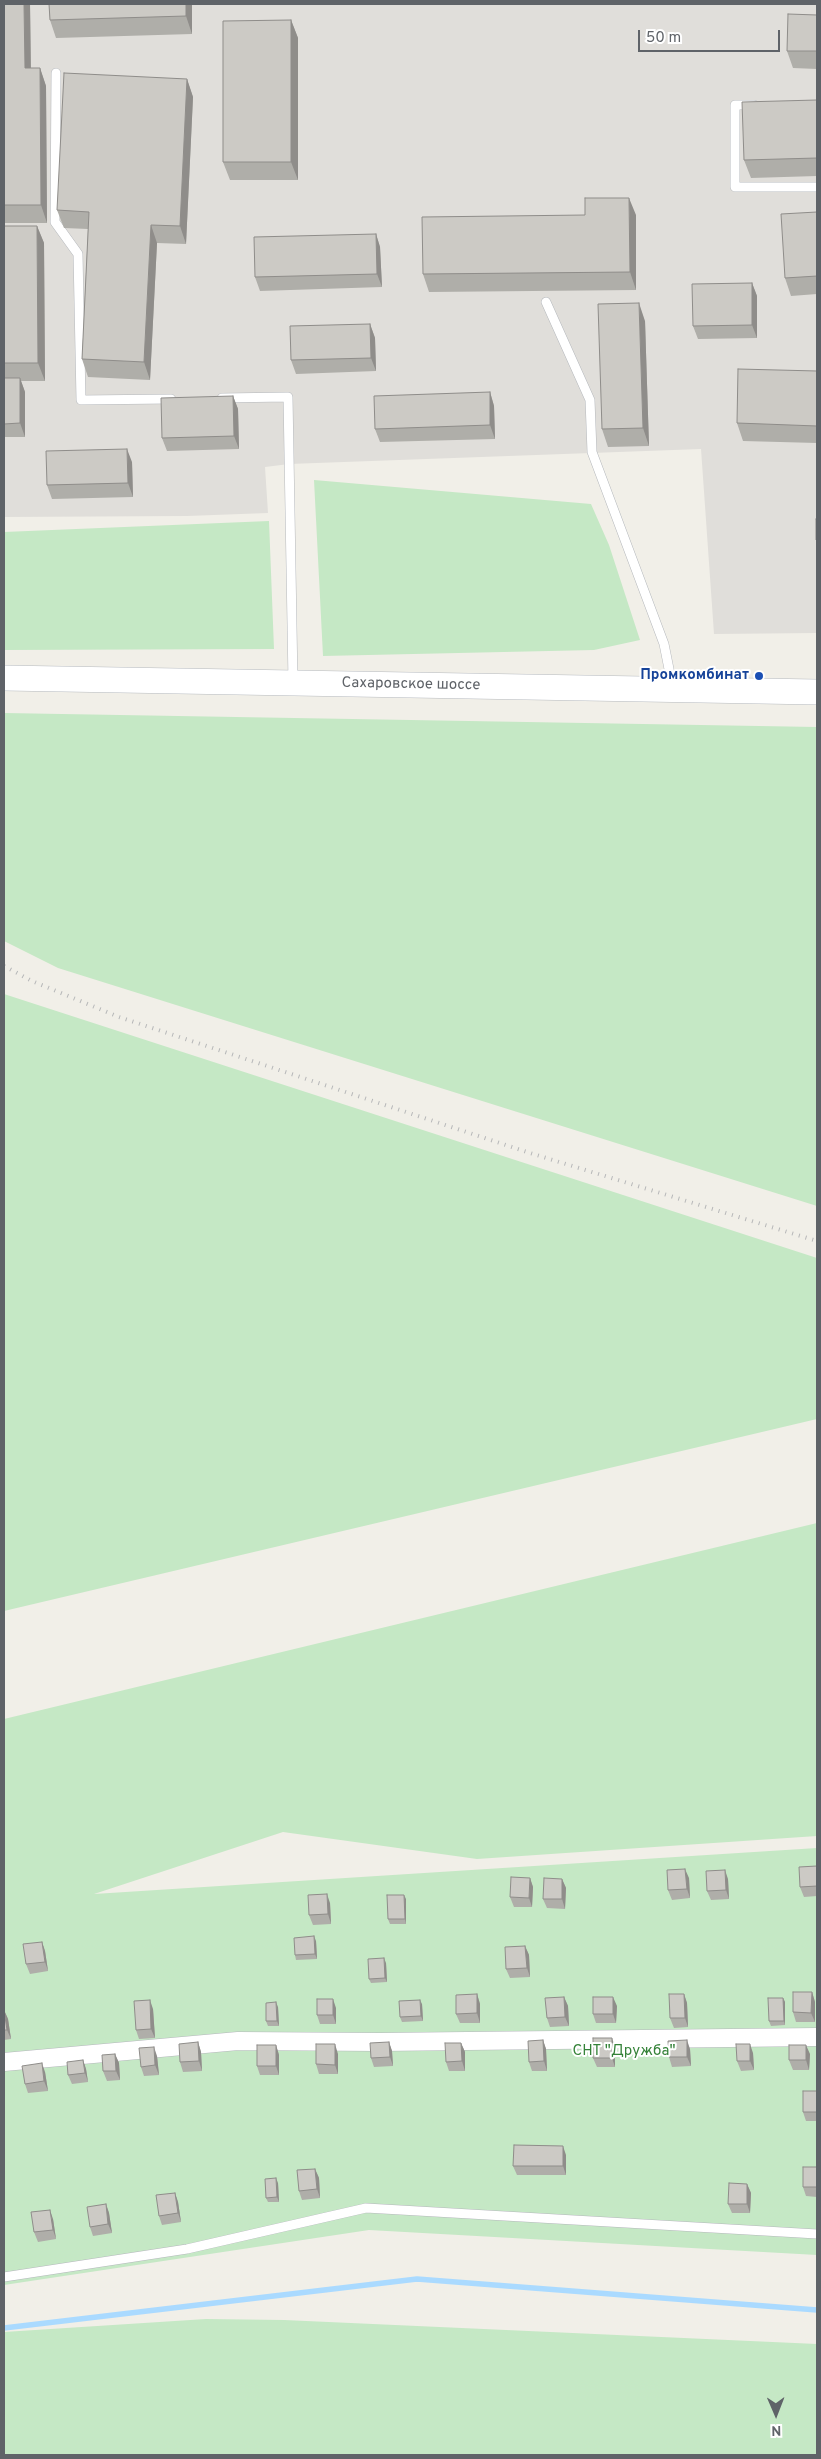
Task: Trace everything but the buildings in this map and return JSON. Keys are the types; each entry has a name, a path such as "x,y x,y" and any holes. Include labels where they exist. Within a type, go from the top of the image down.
{"main road":[{"name":"Сахаровское шоссе","path":"4,678 817,692"}],"street":[{"path":"4,2062 238,2040 380,2042 817,2037"}],"lane":[{"path":"56,73 55,222 78,254 81,400 180,399"},
{"path":"763,106 735,105 735,187 817,187"},
{"path":"546,302 590,400 592,452 664,644 673,690"},
{"path":"209,398 288,397 293,682"},
{"path":"4,2277 188,2249 366,2208 817,2234"}],"shaded area":[{"path":"4,4 817,4 817,633 714,634 701,449 289,464 265,467 268,513 187,516 4,517"}],"green space":[{"path":"314,480 591,504 609,545 640,640 594,650 323,656"},
{"path":"269,521 274,649 4,650 4,532"},
{"path":"4,713 817,727 817,1206 58,968 4,941"},
{"path":"4,994 817,1258 817,1419 4,1611"},
{"name":"СНТ \"Дружба\"","path":"817,1523 817,1836 477,1859 283,1832 94,1894 817,1848 817,2255 369,2230 4,2285 4,1719"},
{"path":"206,2319 284,2320 817,2344 817,2455 4,2455 4,2332"}],"waterway":[{"path":"4,2328 417,2279 817,2310"}],"railway":[{"path":"4,966 32,981 119,1017 530,1153 817,1241"}],"place":[{"name":"Промкомбинат","path":"759,676"}]}
